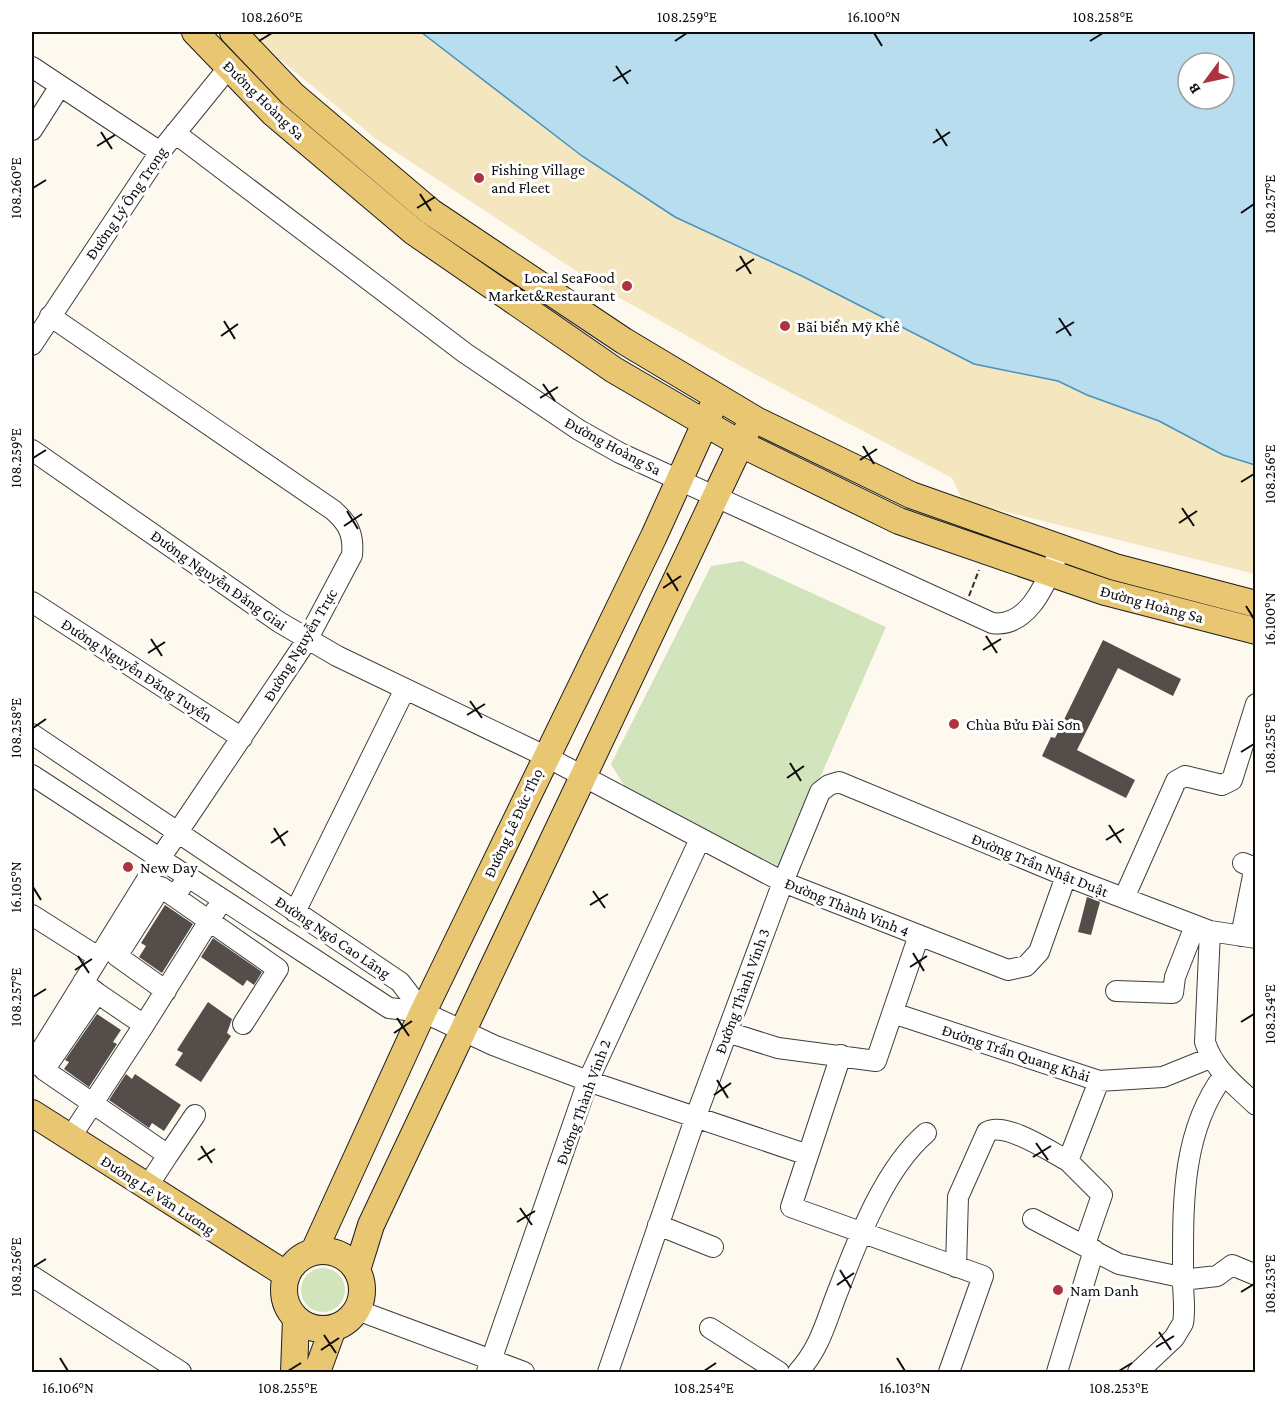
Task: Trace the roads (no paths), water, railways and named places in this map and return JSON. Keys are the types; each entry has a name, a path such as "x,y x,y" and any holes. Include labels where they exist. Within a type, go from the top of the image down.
{"main road":[{"name":"Đường Hoàng Sa","path":"195,32 273,113 414,232 614,370 741,444 899,521 1105,592 1256,631"},
{"name":"Đường Hoàng Sa","path":"240,39 293,95 431,212 624,341 753,418 911,495 1115,567 1256,604"},
{"path":"229,67 240,39"},
{"name":"Đường Lê Đức Thọ","path":"314,1251 423,1012 717,397"},
{"path":"357,1270 371,1225 586,777 753,418"},
{"name":"Đường Lê Văn Lương","path":"32,1113 287,1275"},
{"path":"314,1251 338,1253 349,1260 357,1270 362,1290 357,1310 343,1324 320,1329 307,1326 296,1319 285,1301 283,1290 287,1275 295,1261 314,1251"},
{"path":"294,1372 296,1319"},
{"path":"317,1372 333,1328"}],"street":[{"path":"32,67 160,152"},
{"name":"Đường Lý Ông Trọng","path":"32,345 160,152 229,67"},
{"path":"32,130 60,86"},
{"name":"Đường Hoàng Sa","path":"175,133 499,377 620,453 963,612 992,623 1010,622 1019,618 1031,606 1050,573 1060,547"},
{"name":"Đường Nguyễn Trực","path":"32,1065 90,987 98,957 124,931 159,860 307,640 352,555 351,530 344,520 50,316"},
{"name":"Đường Nguyễn Đăng Giai","path":"32,450 307,640 586,777"},
{"name":"Đường Nguyễn Đăng Tuyến","path":"32,602 242,738"},
{"path":"296,912 405,689"},
{"path":"1124,898 1176,781 1185,776 1222,785 1232,780 1256,704"},
{"name":"Đường Ngô Cao Lãng","path":"32,734 400,982 423,1012"},
{"name":"Đường Ngô Cao Lãng","path":"32,775 389,1008 423,1012"},
{"name":"Đường Thành Vinh 4","path":"586,777 783,882 1001,968 1019,969 1033,961 1066,876"},
{"name":"Đường Trần Nhật Duật","path":"829,785 839,782 1066,876 1203,928 1248,937"},
{"name":"Đường Thành Vinh 3","path":"608,1372 696,1116 783,882 820,792 829,785"},
{"name":"Đường Thành Vinh 2","path":"489,1367 588,1082 700,839"},
{"path":"1243,863 1252,865 1254,872 1248,937"},
{"path":"175,897 187,878"},
{"path":"166,991 117,956 124,931 161,887 278,969 243,1024"},
{"path":"70,1138 223,901"},
{"path":"32,915 98,957"},
{"path":"238,941 251,920"},
{"path":"1116,991 1173,993 1175,977 1203,928"},
{"path":"1203,928 1205,1042 1210,1058 1224,1075 1256,1105"},
{"path":"727,1032 778,1048 876,1061 919,935"},
{"path":"144,1025 90,987 44,1070 168,1155"},
{"path":"423,1012 464,1033 588,1082 696,1116 807,1155"},
{"name":"Đường Trần Quang Khải","path":"892,1013 1099,1081 1068,1161"},
{"path":"841,1055 790,1207 983,1276 949,1372"},
{"path":"1099,1081 1163,1077 1210,1058"},
{"path":"1138,1372 1181,1328 1184,1317 1182,1280 1186,1168 1210,1093 1224,1075"},
{"path":"147,1187 195,1114"},
{"path":"956,1267 958,1197 987,1132 1000,1129 1029,1140 1068,1161 1102,1195 1057,1372"},
{"path":"798,1372 813,1355 863,1235 898,1162 926,1133"},
{"path":"1033,1219 1119,1264 1176,1276 1182,1280 1217,1276 1232,1265 1256,1275"},
{"path":"658,1225 713,1247"},
{"path":"32,1276 175,1371"},
{"path":"357,1310 489,1367 524,1372"},
{"path":"710,1328 779,1372"}],"water":[{"path":"421,32 1255,32 1255,465 1223,455 1159,421 1087,395 1058,381 974,364 802,276 675,217 582,156"}],"place":[{"name":"Fishing Village and Fleet","path":"479,178"},
{"name":"Local SeaFood Market&Restaurant","path":"627,286"},
{"name":"Bãi biển Mỹ Khê","path":"785,326"},
{"name":"Chùa Bửu Đài Sơn","path":"954,724"},
{"name":"New Day","path":"128,867"},
{"name":"Nam Danh","path":"1058,1290"}]}
